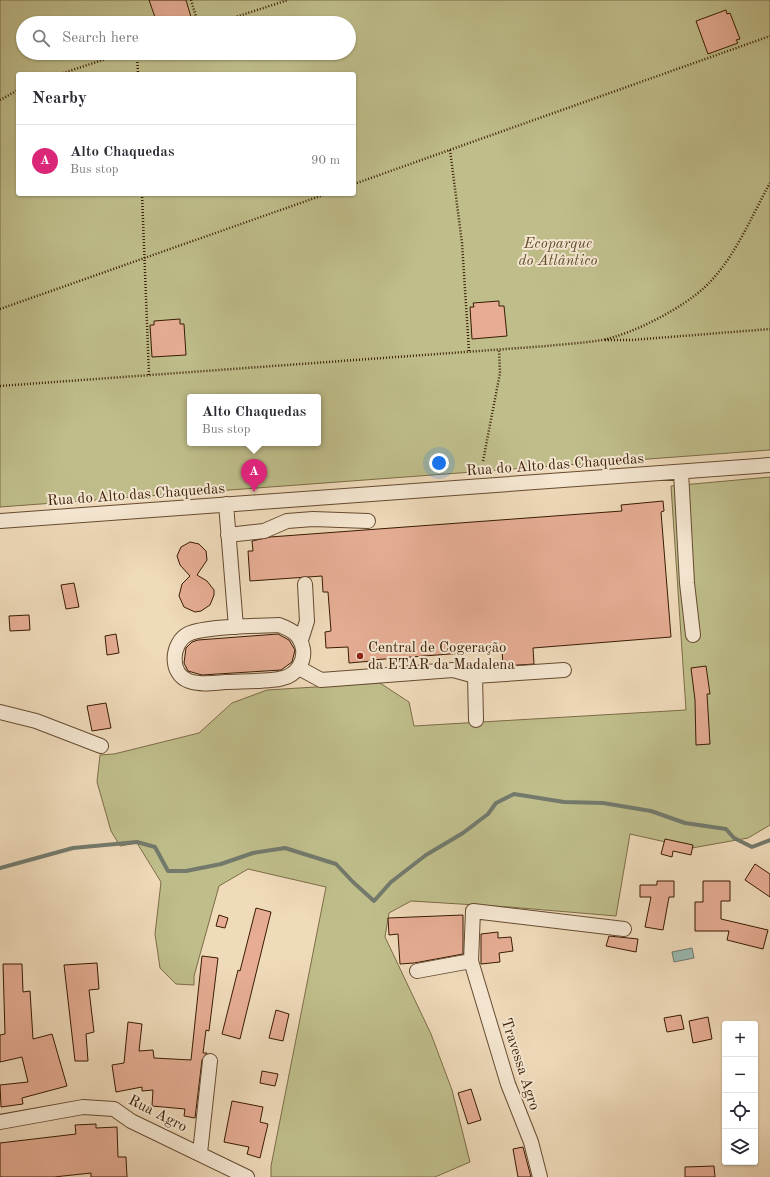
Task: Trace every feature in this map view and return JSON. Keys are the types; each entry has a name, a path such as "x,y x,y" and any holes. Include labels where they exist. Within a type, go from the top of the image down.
{"street":[{"name":"Rua do Alto das Chaquedas","path":"0,521 770,465"},
{"path":"681,472 687,583 693,635"},
{"path":"226,504 236,627"},
{"path":"228,535 264,531 286,521 313,518 368,522"},
{"path":"301,640 307,622 304,584"},
{"path":"279,625 292,630 301,640 304,654 299,668 283,678 201,684 187,680 177,671 174,657 178,644 187,635 199,631 236,627 279,625"},
{"path":"299,668 321,680 453,670 475,676 564,670"},
{"path":"475,676 476,720"},
{"path":"0,712 36,721 100,746"},
{"name":"Travessa Agro","path":"540,1177 531,1142 508,1084 471,962 473,911 624,929"},
{"path":"416,971 471,962"},
{"path":"200,1153 210,1061"},
{"name":"Rua Agro","path":"0,1122 83,1107 114,1109 131,1121 247,1177"}],"path":[{"path":"191,0 196,16"},
{"path":"239,16 288,0"},
{"path":"356,183 770,36"},
{"path":"66,72 103,60"},
{"path":"137,60 138,72"},
{"path":"0,100 16,91"},
{"path":"450,150 462,243 469,351"},
{"path":"602,340 638,328 675,308 706,286 737,244 770,183"},
{"path":"142,196 149,375"},
{"path":"0,309 320,196"},
{"path":"0,386 602,340 632,340 770,329"},
{"path":"483,461 500,373 498,349"}],"green space":[{"name":"Ecoparque do Atlântico","path":"0,0 770,0 770,450 0,507"},
{"path":"770,477 770,825 748,838 692,848 630,834 616,916 411,901 389,913 385,937 431,1034 452,1090 470,1162 435,1177 271,1177 271,1166 326,887 248,869 219,886 194,976 194,985 176,984 160,968 155,934 161,882 137,843 120,846 111,831 97,782 100,755 114,754 199,733 232,703 267,690 380,683 409,702 414,726 686,710 671,486"}],"water":[{"path":"692,948 694,958 674,962 672,952"}],"building":[{"path":"149,0 186,0 191,16 155,16"},
{"path":"726,10 727,14 730,13 740,39 736,40 738,43 708,54 696,21"},
{"path":"499,301 499,306 504,306 507,336 472,339 470,307 474,307 473,303"},
{"path":"180,319 180,324 184,324 186,355 152,357 150,325 154,325 154,321"},
{"path":"663,501 664,511 661,512 671,637 533,648 534,664 503,666 502,650 349,663 348,647 326,648 325,632 331,631 328,592 323,592 322,576 250,581 248,551 253,551 252,541 270,537 622,511 621,505"},
{"path":"190,542 199,544 206,551 207,560 197,575 207,581 214,590 214,595 210,605 201,611 195,612 184,607 179,596 182,584 190,576 180,565 177,556 181,547"},
{"path":"74,583 79,607 66,609 61,585"},
{"path":"29,615 30,630 10,631 9,616"},
{"path":"116,634 119,653 107,655 105,636"},
{"path":"278,634 289,640 295,650 292,662 281,670 202,675 188,671 184,663 186,648 192,642 198,640"},
{"path":"706,666 710,694 707,694 710,744 696,745 695,700 691,668"},
{"path":"106,703 111,728 92,731 87,706"},
{"path":"665,839 693,845 691,855 673,851 672,857 661,854"},
{"path":"755,864 770,874 770,897 745,880"},
{"path":"657,881 674,881 674,897 669,897 663,930 645,927 651,897 640,897 640,885 657,885"},
{"path":"703,881 730,881 730,901 721,901 721,919 768,930 763,949 727,940 729,931 695,931 695,902 703,902"},
{"path":"256,908 271,912 240,1039 222,1034 238,970 240,971"},
{"path":"219,915 228,918 225,928 216,926"},
{"path":"463,915 463,954 414,963 400,964 398,934 389,935 388,918"},
{"path":"498,932 498,938 511,937 513,951 499,953 500,962 481,964 481,934"},
{"path":"609,936 638,939 636,952 606,946"},
{"path":"202,956 218,958 209,1031 206,1030 203,1053 207,1053 202,1060 195,1118 184,1116 185,1109 152,1106 153,1090 142,1091 142,1087 116,1092 112,1065 124,1063 128,1022 142,1024 139,1051 153,1050 154,1058 191,1060"},
{"path":"97,963 99,989 89,990 94,1032 86,1034 88,1061 75,1061 64,965"},
{"path":"3,964 22,964 23,992 30,991 33,1039 52,1034 67,1086 22,1098 23,1104 1,1107 0,1085 28,1082 22,1057 0,1062 0,1035 5,1034"},
{"path":"276,1010 289,1014 283,1041 269,1038"},
{"path":"681,1015 684,1029 667,1032 664,1018"},
{"path":"708,1017 712,1039 693,1043 689,1021"},
{"path":"262,1071 278,1074 275,1086 260,1083"},
{"path":"471,1089 481,1120 468,1124 458,1093"},
{"path":"232,1101 263,1107 260,1122 268,1124 260,1158 247,1154 249,1147 224,1142"},
{"path":"96,1124 96,1128 117,1127 118,1157 126,1157 127,1177 91,1177 91,1173 54,1177 0,1177 0,1143 76,1134 75,1125"},
{"path":"523,1147 531,1177 518,1177 513,1149"},
{"path":"714,1166 715,1177 685,1177 685,1167"}],"waterway":[{"path":"0,868 73,848 137,842 155,847 168,871 186,871 221,864 253,853 285,848 336,864 374,901 391,882 426,855 463,833 488,814 496,803 514,794 564,802 603,803 651,811 685,823 726,829 734,838 752,847 770,840"}],"place":[{"name":"Alto Chaquedas","path":"254,492"},
{"name":"Central de Cogeração da ETAR da Madalena","path":"360,656"}]}
